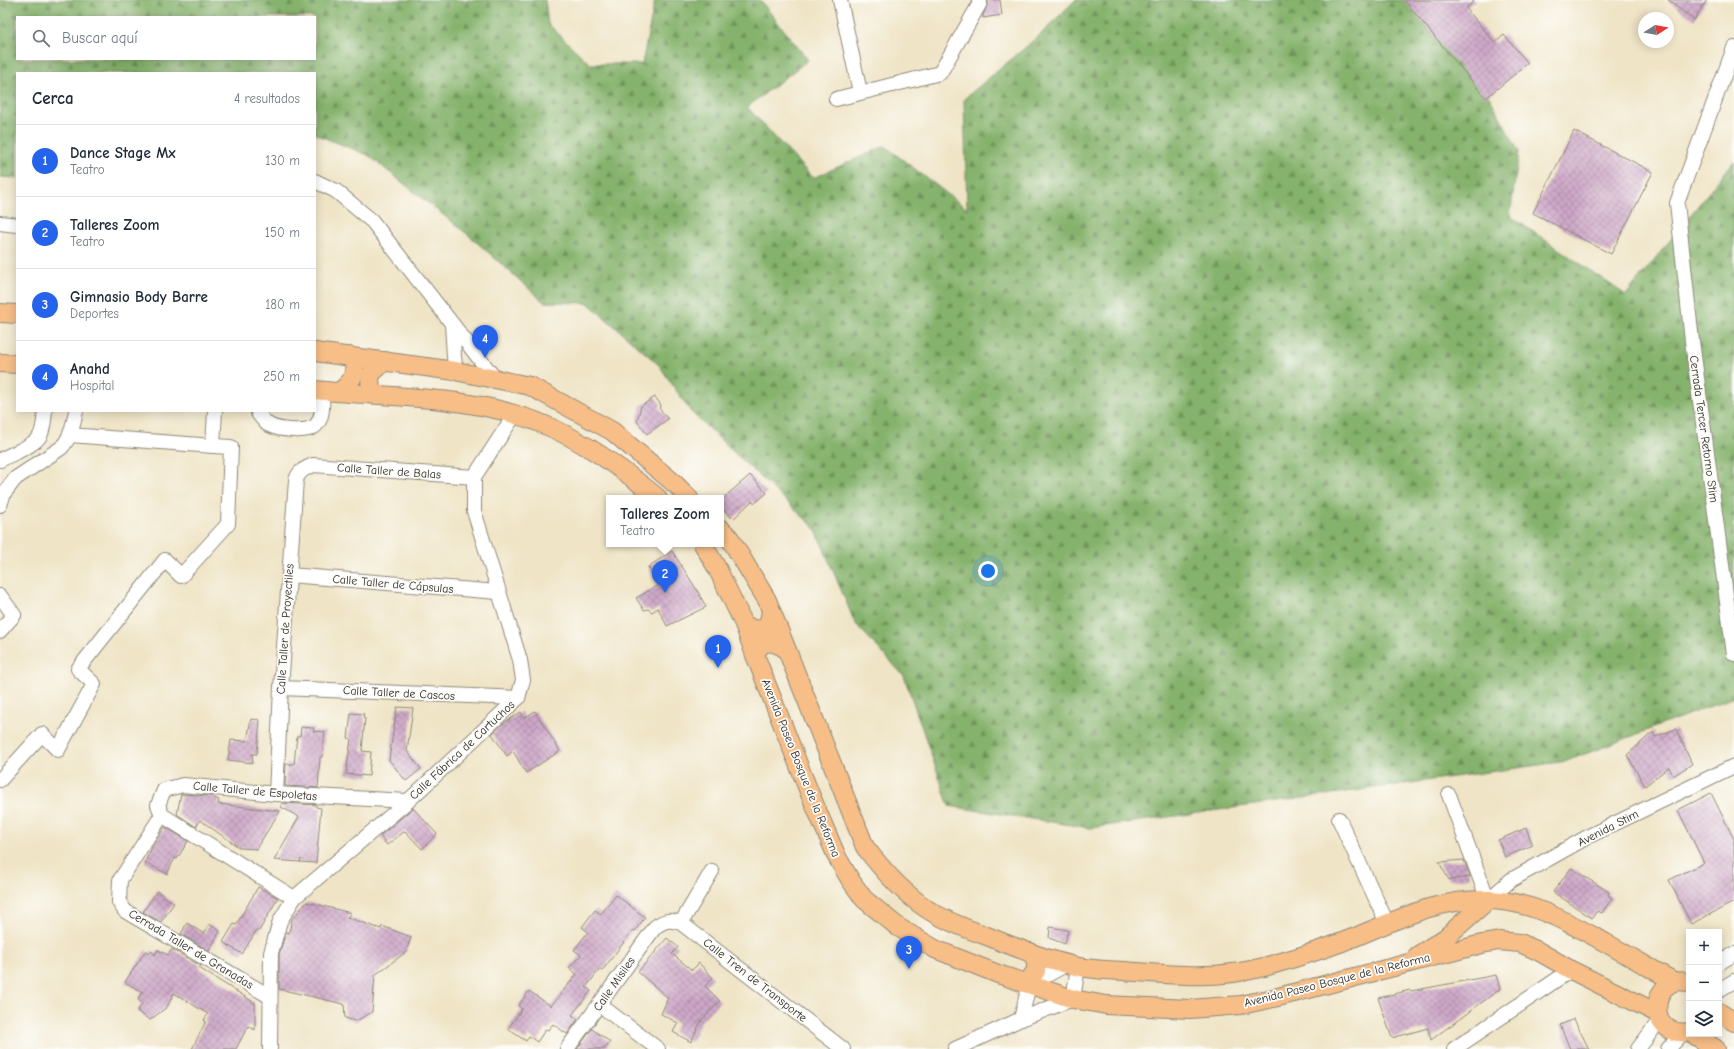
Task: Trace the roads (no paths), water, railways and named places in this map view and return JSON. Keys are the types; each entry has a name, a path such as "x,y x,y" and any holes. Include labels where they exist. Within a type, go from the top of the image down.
{"main road":[{"path":"0,313 16,314"},
{"path":"316,352 455,371 530,386 612,431 686,495"},
{"path":"340,391 348,385 353,377 354,362 349,356"},
{"path":"371,394 370,375 385,361"},
{"path":"0,363 16,364"},
{"path":"318,390 469,404 515,414 557,430 588,448 654,495"},
{"path":"724,532 729,537 767,600 865,847 881,869 895,884 928,910 948,920 1030,952 1072,966 1209,976 1240,972 1299,957 1431,907 1464,901 1488,900 1512,902 1546,912 1570,923 1685,982"},
{"name":"Avenida Paseo Bosque de la Reforma","path":"705,547 718,570 744,624 826,835 851,881 864,899 898,927 935,949 1026,984 1073,999 1129,1006 1190,1009 1241,1005 1278,997 1482,944 1509,941 1520,943 1538,951 1658,1016 1671,1030 1686,1033"},
{"path":"744,624 752,629 762,630 768,626 771,611"},
{"path":"755,655 758,647 767,642 774,642 785,648"},
{"path":"1402,964 1444,938 1488,900"},
{"path":"1026,984 1036,971 1036,960 1030,952"},
{"path":"1658,1016 1656,1005 1662,991 1667,986 1685,982"},
{"path":"1722,1014 1734,1022"},
{"path":"1695,1037 1716,1049"}],"street":[{"path":"836,99 940,73 980,3 979,0"},
{"path":"844,1 860,92"},
{"name":"Cerrada Tercer Retorno Stim","path":"1734,48 1677,203 1692,341 1734,654"},
{"path":"316,181 336,191 372,221 496,380"},
{"path":"0,223 16,225"},
{"path":"452,324 455,371"},
{"path":"258,412 268,425 298,430 310,430 317,425 322,410 318,390"},
{"path":"0,460 39,438 46,412"},
{"path":"0,505 4,494 16,478 61,448 67,442 76,412"},
{"path":"213,446 215,412"},
{"path":"474,477 515,414"},
{"path":"0,780 42,734 58,750 94,684 78,669 165,560 181,576 228,524 231,447 70,435"},
{"name":"Calle Taller de Balas","path":"304,468 313,465 474,477"},
{"name":"Calle Taller de Proyectiles","path":"276,794 281,688 296,480 299,473 304,468"},
{"name":"Calle Fábrica de Cartuchos","path":"270,1049 269,996 271,953 280,921 294,898 408,801 518,698 522,680 520,660 474,511 474,477"},
{"name":"Calle Taller de Cápsulas","path":"289,575 498,592"},
{"path":"0,596 14,615 1,627"},
{"name":"Calle Taller de Cascos","path":"281,688 518,698"},
{"name":"Avenida Stim","path":"1488,900 1511,880 1591,835 1734,766"},
{"name":"Calle Taller de Espoletas","path":"162,815 158,805 164,790 183,785 276,794 408,801"},
{"path":"1448,795 1488,900"},
{"path":"162,815 294,898"},
{"name":"Cerrada Taller de Granadas","path":"162,815 120,880 119,902 125,910 269,996"},
{"path":"1339,819 1387,923"},
{"path":"681,923 712,871"},
{"name":"Calle Misiles","path":"567,1049 655,927 663,921 672,919 681,923"},
{"name":"Calle Tren de Transporte","path":"681,923 843,1049"},
{"path":"1722,961 1734,954"},
{"path":"956,1049 1021,1019 1073,999 1072,966 1026,984 1021,1019"},
{"path":"1454,1049 1571,970"},
{"path":"1722,988 1734,981"},
{"path":"600,1005 658,1049"},
{"path":"1638,1049 1658,1016"},
{"path":"1668,1049 1686,1035"}],"place":[{"name":"Anahd","path":"485,358"},
{"name":"Talleres Zoom","path":"665,593"},
{"name":"Dance Stage Mx","path":"718,668"},
{"name":"Gimnasio Body Barre","path":"909,969"}]}
